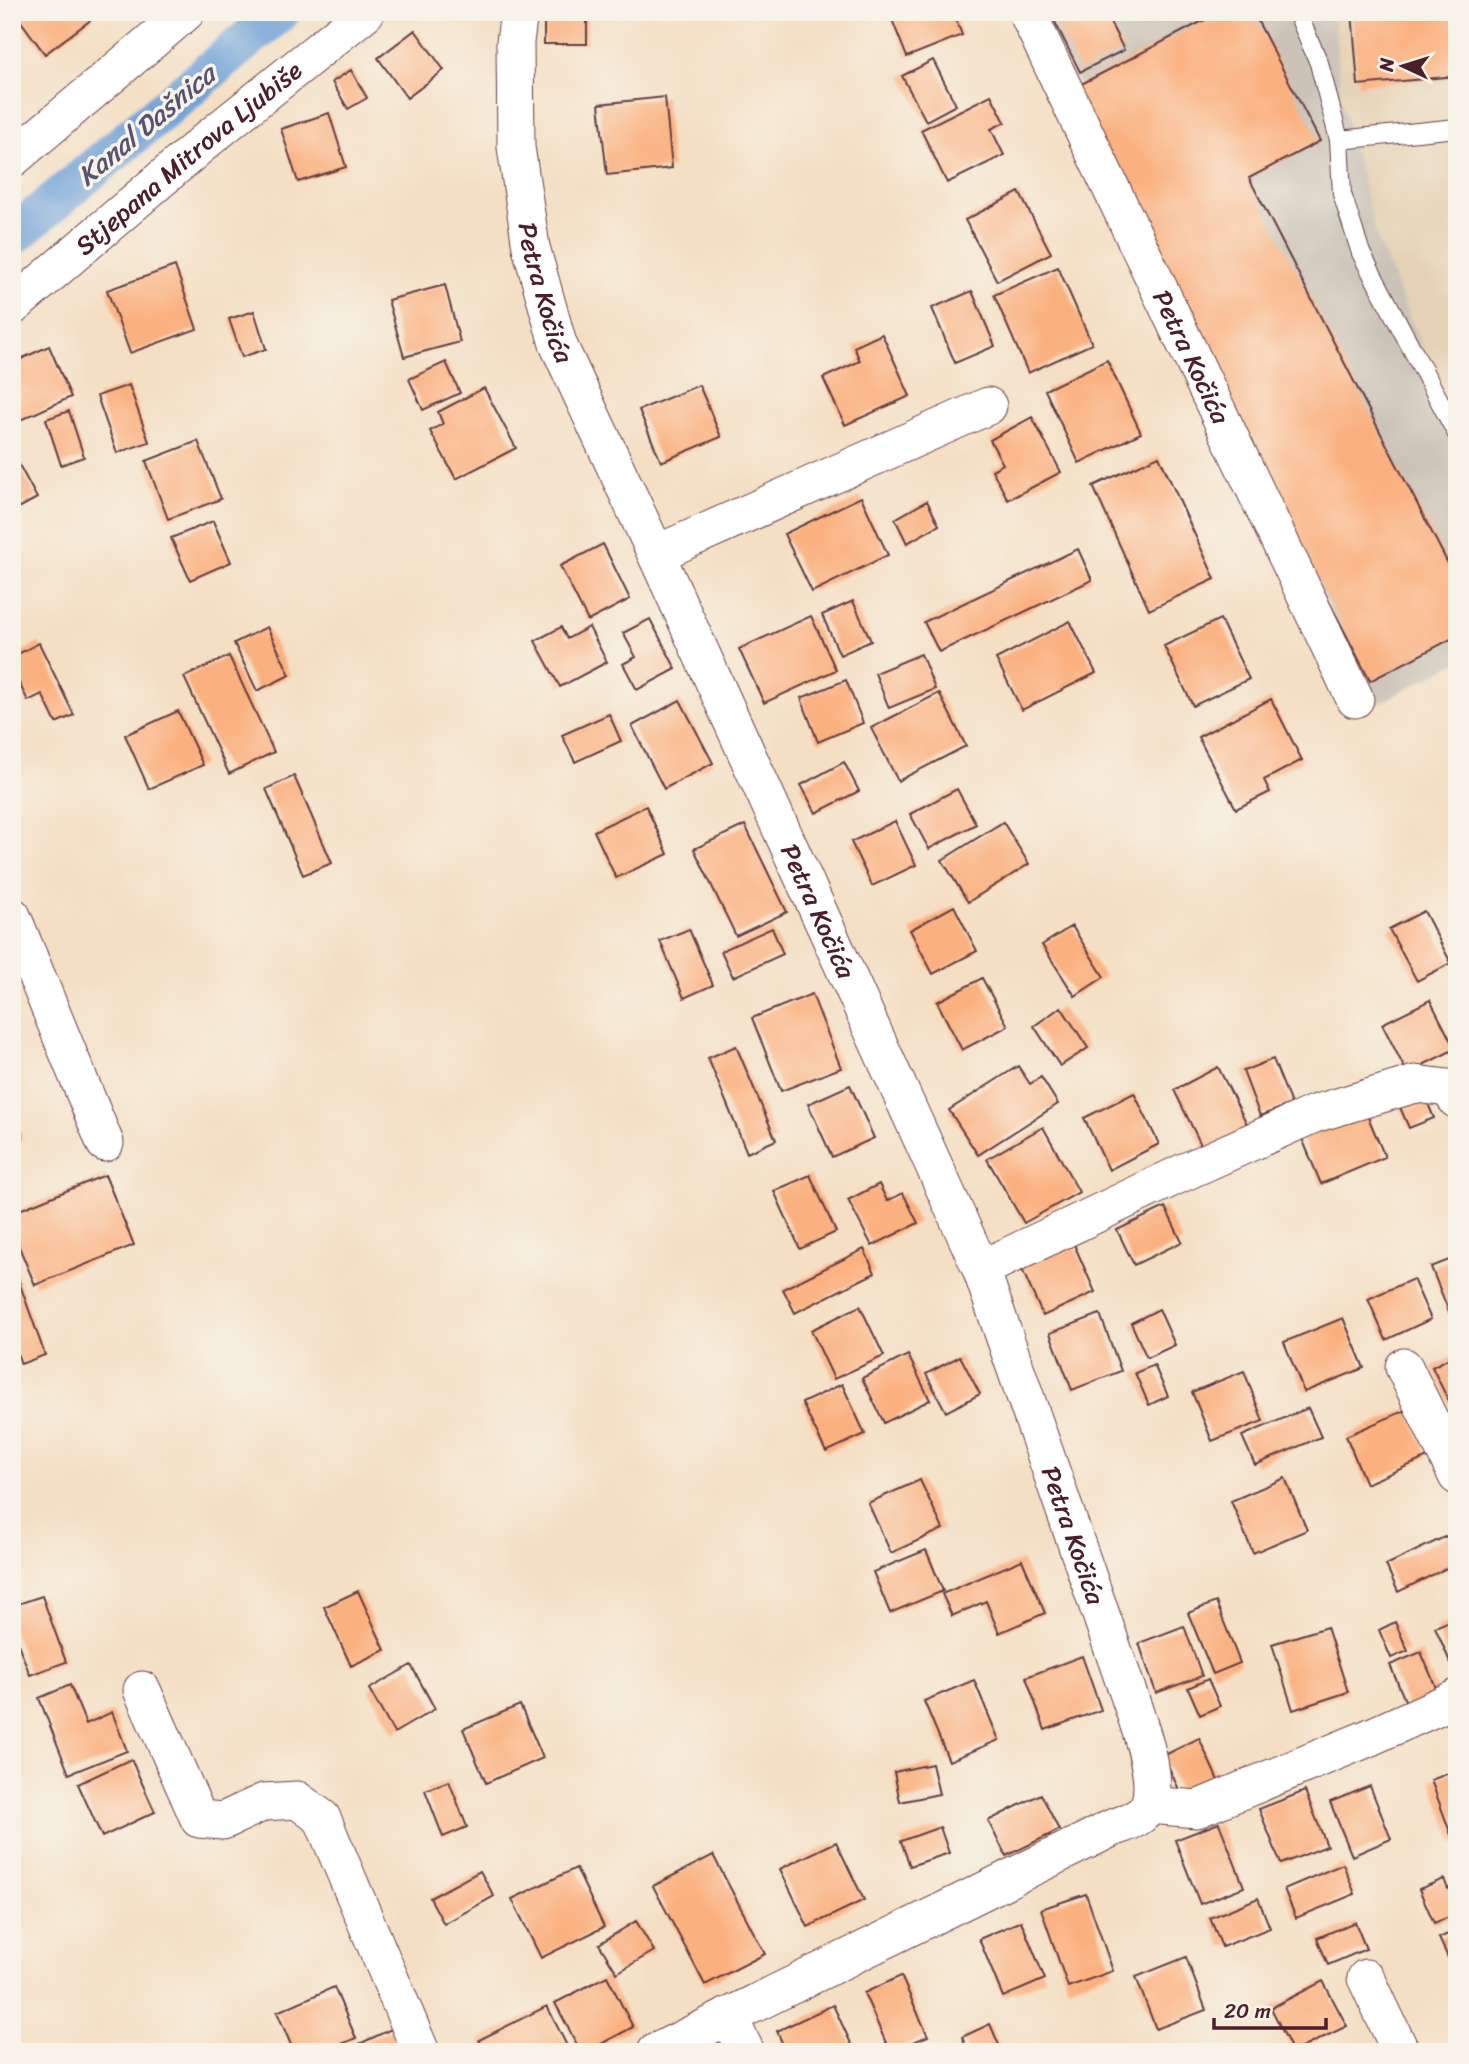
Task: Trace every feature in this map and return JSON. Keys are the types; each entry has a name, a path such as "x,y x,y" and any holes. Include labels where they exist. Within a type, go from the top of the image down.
{"street":[{"path":"12,159 186,12"},
{"name":"Stjepana Mitrova Ljubiše","path":"12,307 208,139 366,12"},
{"name":"Petra Kočića","path":"519,12 515,42 516,147 531,247 558,344 981,1269 1149,1756 1149,1805"},
{"name":"Petra Kočića","path":"1027,12 1355,699"},
{"path":"656,554 988,406"},
{"path":"12,916 105,1143"},
{"path":"981,1269 1180,1174 1314,1114 1415,1084 1448,1088 1457,1100"},
{"path":"1404,1367 1457,1476"},
{"path":"142,1689 199,1819 223,1821 264,1802 297,1800 322,1818 421,2052"},
{"path":"656,2052 1135,1819 1149,1805 1197,1809 1457,1698"},
{"path":"1366,1978 1401,2052"},
{"path":"728,2016 746,2052"}],"lane":[{"path":"1297,12 1319,63 1339,139 1342,194 1361,253 1457,434"},
{"path":"1339,139 1457,128"}],"shaded area":[{"path":"1044,12 1334,12 1341,98 1377,237 1457,434 1457,662 1376,705"},
{"path":"1334,12 1457,12 1457,434 1377,237 1341,98"}],"building":[{"path":"14,12 87,12 92,19 45,54"},
{"path":"544,12 587,12 587,44 544,44"},
{"path":"889,12 953,12 962,35 907,57"},
{"path":"1050,12 1105,12 1124,50 1080,72"},
{"path":"1220,12 1253,12 1320,141 1249,178 1457,581 1457,636 1370,681 1066,92"},
{"path":"1352,12 1457,12 1457,76 1358,85"},
{"path":"415,30 444,70 407,98 378,58"},
{"path":"933,60 956,105 926,121 902,76"},
{"path":"351,70 367,98 348,109 332,82"},
{"path":"991,95 1005,122 991,129 1004,155 947,183 921,130"},
{"path":"665,97 672,168 607,175 599,104"},
{"path":"329,113 346,167 298,182 281,129"},
{"path":"1019,192 1051,253 997,281 965,220"},
{"path":"175,266 197,329 130,353 107,290"},
{"path":"1058,267 1092,344 1028,373 994,295"},
{"path":"445,285 460,342 404,357 388,300"},
{"path":"972,291 995,346 955,363 932,308"},
{"path":"254,311 266,349 242,357 229,319"},
{"path":"882,334 910,396 845,425 823,378 860,361 854,347"},
{"path":"49,346 71,397 16,422 12,414 12,363"},
{"path":"1107,360 1141,433 1079,463 1045,390"},
{"path":"446,362 460,393 423,410 409,379"},
{"path":"129,385 149,442 117,453 97,396"},
{"path":"699,385 721,437 661,462 639,410"},
{"path":"484,388 516,448 456,479 430,431 443,424 438,412"},
{"path":"69,411 84,457 61,465 46,419"},
{"path":"1032,417 1061,472 1008,500 992,470 1003,464 990,440"},
{"path":"198,441 221,499 168,519 146,461"},
{"path":"1159,456 1215,579 1149,610 1093,486"},
{"path":"17,461 37,498 13,511 12,464"},
{"path":"861,497 888,555 812,592 784,534"},
{"path":"927,501 939,525 907,543 895,519"},
{"path":"213,521 231,562 190,580 171,538"},
{"path":"603,544 630,599 588,621 560,566"},
{"path":"1078,549 1092,580 939,652 924,622"},
{"path":"853,601 871,641 840,655 822,615"},
{"path":"811,616 836,670 764,703 739,649"},
{"path":"650,619 676,669 637,690 623,664 636,657 623,633"},
{"path":"1220,619 1249,679 1193,706 1164,646"},
{"path":"1070,621 1096,673 1022,710 996,659"},
{"path":"267,627 290,675 257,691 234,643"},
{"path":"561,627 567,639 589,627 607,662 560,687 535,641"},
{"path":"39,643 74,715 56,723 42,694 28,701 12,669 12,657"},
{"path":"921,654 935,689 889,708 875,673"},
{"path":"229,656 274,752 229,774 184,677"},
{"path":"846,680 863,723 818,742 801,698"},
{"path":"939,693 966,746 898,781 871,728"},
{"path":"1271,699 1302,760 1264,780 1270,792 1236,809 1198,737"},
{"path":"680,700 713,763 664,789 632,726"},
{"path":"178,711 203,765 149,789 125,735"},
{"path":"609,714 621,741 575,762 562,735"},
{"path":"844,762 859,791 816,813 801,785"},
{"path":"294,776 332,863 303,875 266,789"},
{"path":"957,789 976,824 929,849 910,814"},
{"path":"646,806 668,854 616,878 594,831"},
{"path":"895,821 916,865 872,886 851,842"},
{"path":"1003,822 1029,864 968,902 942,860"},
{"path":"745,825 787,912 736,936 694,849"},
{"path":"954,906 977,951 933,974 910,930"},
{"path":"1424,911 1451,963 1417,981 1389,929"},
{"path":"1072,926 1104,977 1075,996 1042,945"},
{"path":"772,928 783,954 733,977 721,951"},
{"path":"689,929 713,985 684,998 660,941"},
{"path":"982,978 1008,1026 962,1050 937,1002"},
{"path":"812,994 841,1068 781,1091 752,1018"},
{"path":"1430,1000 1455,1049 1407,1073 1382,1024"},
{"path":"1061,1007 1088,1048 1060,1066 1034,1026"},
{"path":"736,1046 776,1140 747,1153 708,1058"},
{"path":"1273,1059 1291,1104 1260,1116 1243,1071"},
{"path":"1018,1066 1030,1084 1041,1077 1058,1104 978,1155 949,1110"},
{"path":"1218,1067 1250,1130 1205,1153 1174,1090"},
{"path":"850,1085 874,1138 832,1157 808,1104"},
{"path":"1134,1093 1159,1144 1109,1170 1084,1118"},
{"path":"1424,1094 1434,1118 1409,1128 1399,1105"},
{"path":"12,1109 23,1138 12,1142"},
{"path":"1365,1110 1385,1157 1321,1184 1301,1136"},
{"path":"1043,1127 1079,1192 1024,1223 987,1159"},
{"path":"105,1175 134,1245 35,1285 12,1230 12,1213"},
{"path":"810,1175 836,1232 800,1249 774,1191"},
{"path":"879,1184 887,1201 903,1193 918,1223 872,1246 848,1200"},
{"path":"1165,1207 1182,1242 1134,1265 1117,1230"},
{"path":"1073,1242 1095,1292 1043,1316 1020,1265"},
{"path":"864,1249 875,1273 795,1313 783,1289"},
{"path":"1457,1257 1457,1323 1454,1324 1431,1267"},
{"path":"13,1265 45,1355 21,1364 12,1339"},
{"path":"1413,1279 1431,1319 1386,1340 1368,1299"},
{"path":"860,1306 884,1356 834,1379 811,1330"},
{"path":"1159,1309 1175,1345 1147,1358 1131,1323"},
{"path":"1100,1314 1121,1371 1072,1390 1050,1333"},
{"path":"1343,1318 1364,1368 1304,1392 1284,1342"},
{"path":"1457,1354 1457,1413 1455,1414 1432,1367"},
{"path":"908,1355 930,1400 884,1423 862,1378"},
{"path":"960,1356 980,1394 946,1412 926,1374"},
{"path":"1154,1365 1168,1396 1149,1405 1135,1373"},
{"path":"1244,1371 1263,1421 1212,1441 1192,1392"},
{"path":"842,1384 865,1434 826,1452 802,1403"},
{"path":"1308,1408 1321,1437 1255,1465 1242,1436"},
{"path":"1408,1409 1428,1457 1366,1484 1346,1436"},
{"path":"1285,1478 1307,1530 1253,1553 1231,1501"},
{"path":"920,1480 943,1529 891,1553 868,1503"},
{"path":"1457,1531 1457,1563 1398,1592 1386,1565"},
{"path":"926,1550 943,1591 890,1613 873,1572"},
{"path":"1022,1560 1045,1613 999,1633 986,1601 952,1616 942,1594"},
{"path":"358,1591 385,1650 351,1666 324,1607"},
{"path":"42,1596 66,1662 30,1675 12,1628 12,1606"},
{"path":"1216,1602 1240,1663 1213,1674 1188,1613"},
{"path":"1457,1618 1457,1678 1435,1627"},
{"path":"1395,1622 1408,1651 1391,1658 1379,1630"},
{"path":"1184,1626 1202,1676 1156,1693 1139,1643"},
{"path":"1327,1627 1348,1692 1293,1710 1272,1644"},
{"path":"1421,1652 1440,1697 1409,1710 1390,1665"},
{"path":"1082,1656 1101,1710 1045,1730 1026,1677"},
{"path":"411,1665 435,1709 394,1733 369,1689"},
{"path":"1208,1679 1220,1706 1200,1715 1188,1688"},
{"path":"974,1680 999,1740 949,1761 924,1701"},
{"path":"70,1685 86,1724 112,1712 127,1751 69,1774 39,1698"},
{"path":"520,1705 543,1758 486,1783 463,1729"},
{"path":"1199,1738 1220,1785 1185,1802 1163,1756"},
{"path":"131,1759 155,1812 102,1837 78,1784"},
{"path":"932,1764 939,1794 900,1802 894,1772"},
{"path":"1457,1770 1457,1842 1454,1843 1431,1780"},
{"path":"449,1781 467,1827 443,1837 425,1790"},
{"path":"1370,1786 1391,1839 1352,1856 1330,1802"},
{"path":"1305,1791 1327,1846 1281,1864 1259,1809"},
{"path":"1041,1794 1059,1830 1006,1856 988,1821"},
{"path":"1219,1823 1244,1887 1200,1904 1175,1840"},
{"path":"940,1827 949,1853 910,1866 901,1841"},
{"path":"836,1842 864,1900 808,1927 780,1869"},
{"path":"713,1855 765,1954 705,1985 653,1886"},
{"path":"1343,1864 1355,1894 1296,1918 1284,1889"},
{"path":"576,1868 604,1927 541,1958 512,1899"},
{"path":"480,1871 494,1896 444,1924 430,1898"},
{"path":"1444,1879 1448,1889 1457,1885 1457,1914 1434,1923 1419,1889"},
{"path":"1086,1894 1113,1971 1068,1987 1041,1909"},
{"path":"1258,1898 1270,1928 1222,1947 1210,1918"},
{"path":"636,1921 654,1951 617,1973 599,1944"},
{"path":"1021,1921 1045,1979 1003,1997 979,1939"},
{"path":"1355,1922 1366,1949 1328,1965 1317,1938"},
{"path":"1457,1930 1457,1977 1439,1938"},
{"path":"1186,1957 1206,2010 1156,2029 1136,1977"},
{"path":"607,1976 633,2027 586,2052 581,2052 555,2003"},
{"path":"901,1976 928,2036 890,2052 864,1993"},
{"path":"1323,1981 1347,2026 1293,2052 1271,2008"},
{"path":"334,1987 356,2038 323,2052 294,2052 277,2012"},
{"path":"833,2005 855,2052 786,2052 777,2031"},
{"path":"547,2006 570,2052 485,2052 479,2040"},
{"path":"990,2024 1002,2052 968,2052 962,2037"},
{"path":"400,2025 413,2052 360,2052 357,2045"}],"waterway":[{"name":"Kanal Dašnica","path":"12,237 280,12"}]}
